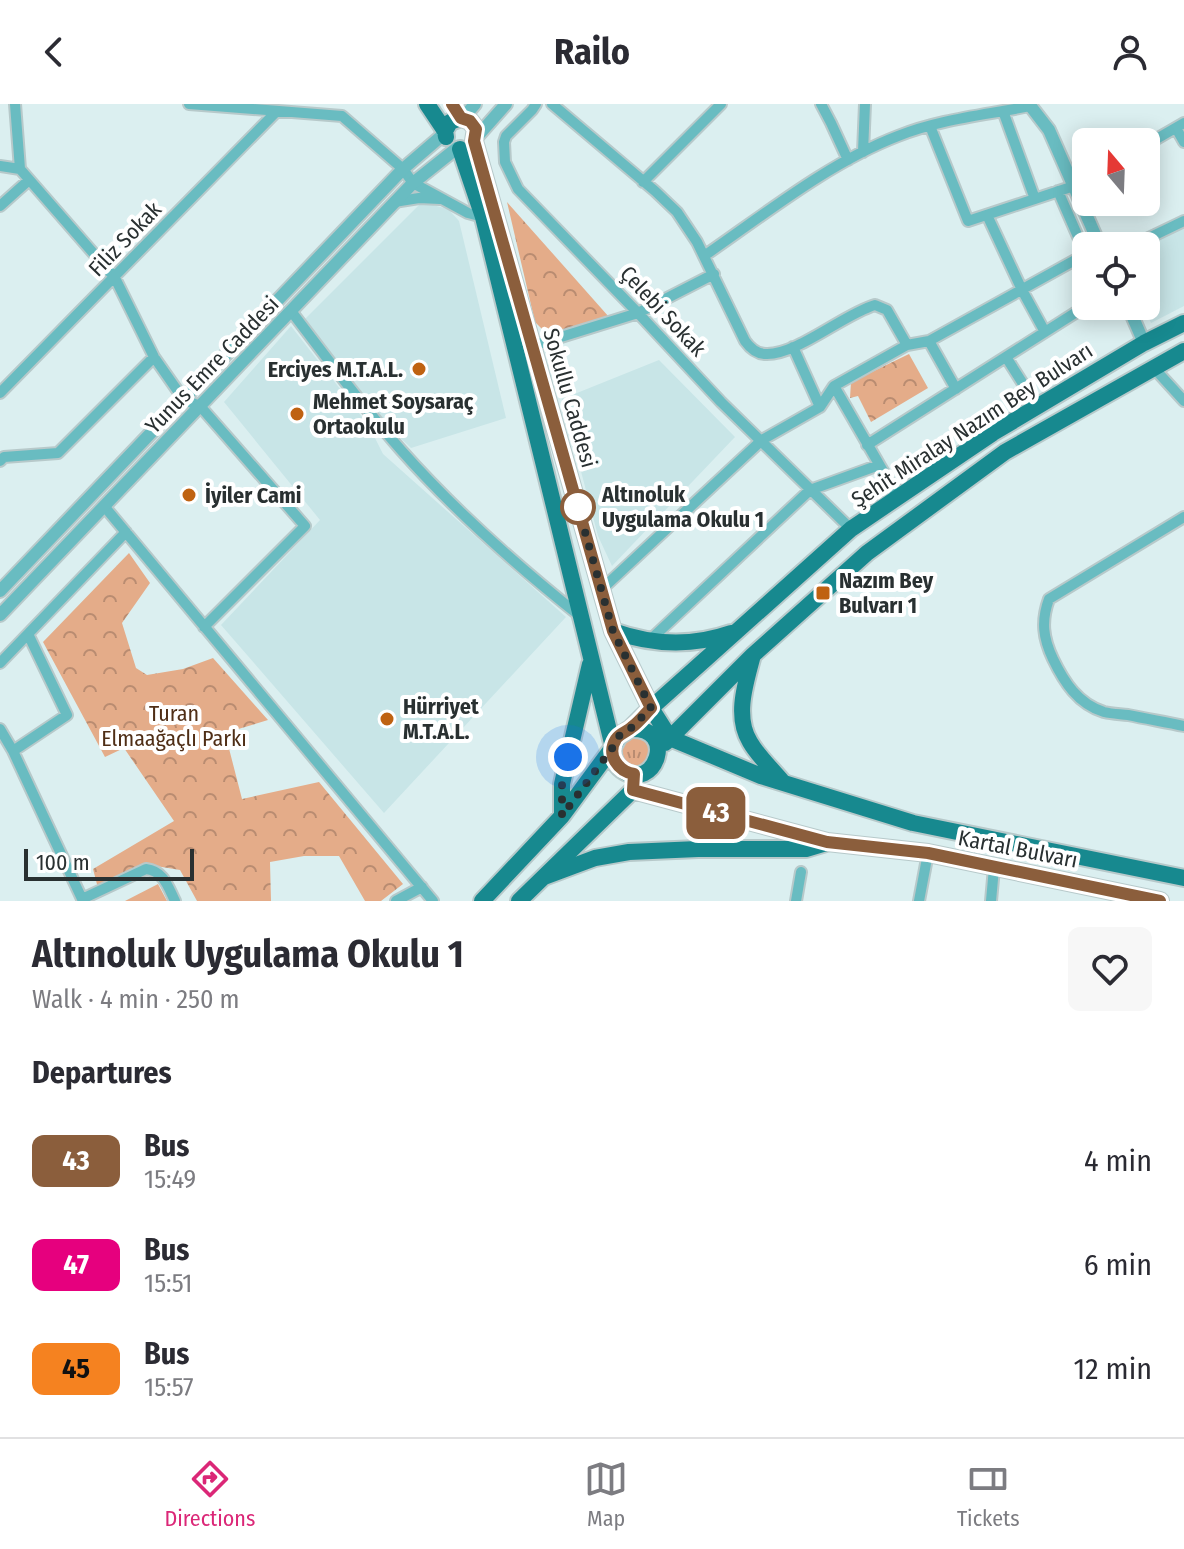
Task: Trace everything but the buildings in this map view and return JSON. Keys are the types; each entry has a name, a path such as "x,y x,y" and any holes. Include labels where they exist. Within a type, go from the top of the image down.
{"main road":[{"path":"427,104 445,132 447,141 466,144 476,131 473,124 458,113 445,132"},
{"name":"Sokullu Caddesi","path":"466,144 613,747"},
{"name":"Sokullu Caddesi","path":"466,144 532,346 613,631 651,708 664,744"},
{"name":"Şehit Miralay Nazım Bey Bulvarı","path":"613,747 619,736 851,529 993,433 1144,343 1184,323"},
{"name":"Şehit Miralay Nazım Bey Bulvarı","path":"634,782 652,768 664,744 753,655 867,553 1005,452 1184,351"},
{"path":"613,631 649,641 687,643 737,631"},
{"path":"753,655 743,701 744,725 750,742 783,782"},
{"path":"562,816 562,784 591,658"},
{"name":"Kartal Bulvarı","path":"630,729 649,733 657,743 913,823 1184,878"},
{"path":"528,898 634,782 628,773 617,766 613,747"},
{"path":"482,901 562,816 613,747"},
{"name":"Kartal Bulvarı","path":"634,782 827,842 928,853 1124,897 1160,901"},
{"path":"544,877 595,858 629,852 806,849 827,842"}],"street":[{"path":"15,104 20,169 115,278 154,357 184,400 200,406 305,526 204,627"},
{"path":"189,104 259,107 342,116 403,169 413,183 468,213 483,217"},
{"path":"458,113 475,104"},
{"name":"Yunus Emre Caddesi","path":"0,615 394,202 413,183 466,144 506,104"},
{"name":"Çelebi Sokak","path":"536,104 504,142 505,162 518,189 721,402 851,529"},
{"path":"552,104 677,212 714,274 749,346 761,354 793,347 875,305 887,310 907,345"},
{"path":"643,182 721,104"},
{"path":"821,104 848,160"},
{"path":"863,152 865,104"},
{"path":"704,256 863,152 900,135 930,126 1030,105 1049,130 1072,182"},
{"name":"Filiz Sokak","path":"0,393 277,111"},
{"path":"1003,111 1035,199"},
{"path":"1160,137 1180,125 1184,142"},
{"path":"930,126 968,221 1072,187"},
{"name":"Yunus Emre Caddesi","path":"0,591 403,169 445,132"},
{"path":"0,166 20,169"},
{"path":"0,206 29,180"},
{"path":"1058,191 1076,232"},
{"path":"394,202 419,198 445,199"},
{"path":"987,215 1045,332"},
{"path":"1160,233 1184,221"},
{"path":"601,590 762,440 820,407 834,386 907,345 929,341 1072,263"},
{"path":"532,346 638,313 714,274"},
{"path":"291,311 377,422 426,477 501,550 581,617"},
{"path":"867,445 1072,315"},
{"path":"1134,320 1144,343"},
{"path":"929,341 956,389"},
{"path":"793,347 820,407"},
{"path":"0,461 4,457 58,453 154,357"},
{"path":"1006,357 1037,406"},
{"path":"1153,367 1184,401"},
{"path":"834,386 898,497"},
{"path":"649,641 810,490 879,465"},
{"path":"104,506 433,901"},
{"path":"1184,517 1049,599 1043,627 1046,644 1063,680 1085,703 1102,711 1184,726"},
{"path":"0,663 126,532"},
{"path":"13,751 67,715 28,634"},
{"path":"0,729 83,900 150,869 162,876 175,901"},
{"path":"919,901 928,853"},
{"path":"991,901 994,868"},
{"path":"796,901 801,872"},
{"path":"396,901 422,887"}],"shaded area":[{"name":"Erciyes M.T.A.L.","path":"422,202 450,211 459,221 506,418 411,448 394,432 303,321"},
{"path":"1184,224 1184,306 1160,318 1160,237"},
{"name":"Hürriyet M.T.A.L.","path":"291,326 369,426 383,454 566,617 384,813 221,625 320,520 224,402"},
{"path":"659,360 735,437 612,566 598,536 562,399"}],"green space":[{"path":"507,202 609,317 553,334 535,322"},
{"path":"909,354 928,388 871,422 858,396 850,398 851,382"},
{"name":"Turan Elmaağaçlı Parkı","path":"129,553 150,583 122,623 136,668 147,675 183,669 213,658 268,720 225,733 242,799 319,782 403,884 381,901 365,901 339,856 304,856 270,862 271,901 197,901 180,870 156,866 99,892 93,869 174,821 124,748 105,757 43,642"},
{"path":"635,738 645,742 649,752 645,762 635,766 625,762 621,752 625,742"},
{"path":"158,884 167,901 125,901"}],"bus line":[{"name":"43","path":"452,104 461,118 470,121 476,129 474,141 613,631 651,708 619,736 613,747 612,754 617,766 634,774 633,790 827,842 928,853 1160,901"}],"place":[{"name":"Erciyes M.T.A.L.","path":"419,369"},
{"name":"Mehmet Soysaraç Ortaokulu","path":"297,414"},
{"name":"İyiler Cami","path":"189,495"},
{"name":"Altınoluk Uygulama Okulu 1","path":"578,507"},
{"name":"Nazım Bey Bulvarı 1","path":"823,593"},
{"name":"Hürriyet M.T.A.L.","path":"387,719"}],"route":[{"path":"568,757 562,784 562,816 619,736 651,708 613,631 578,507"}]}
